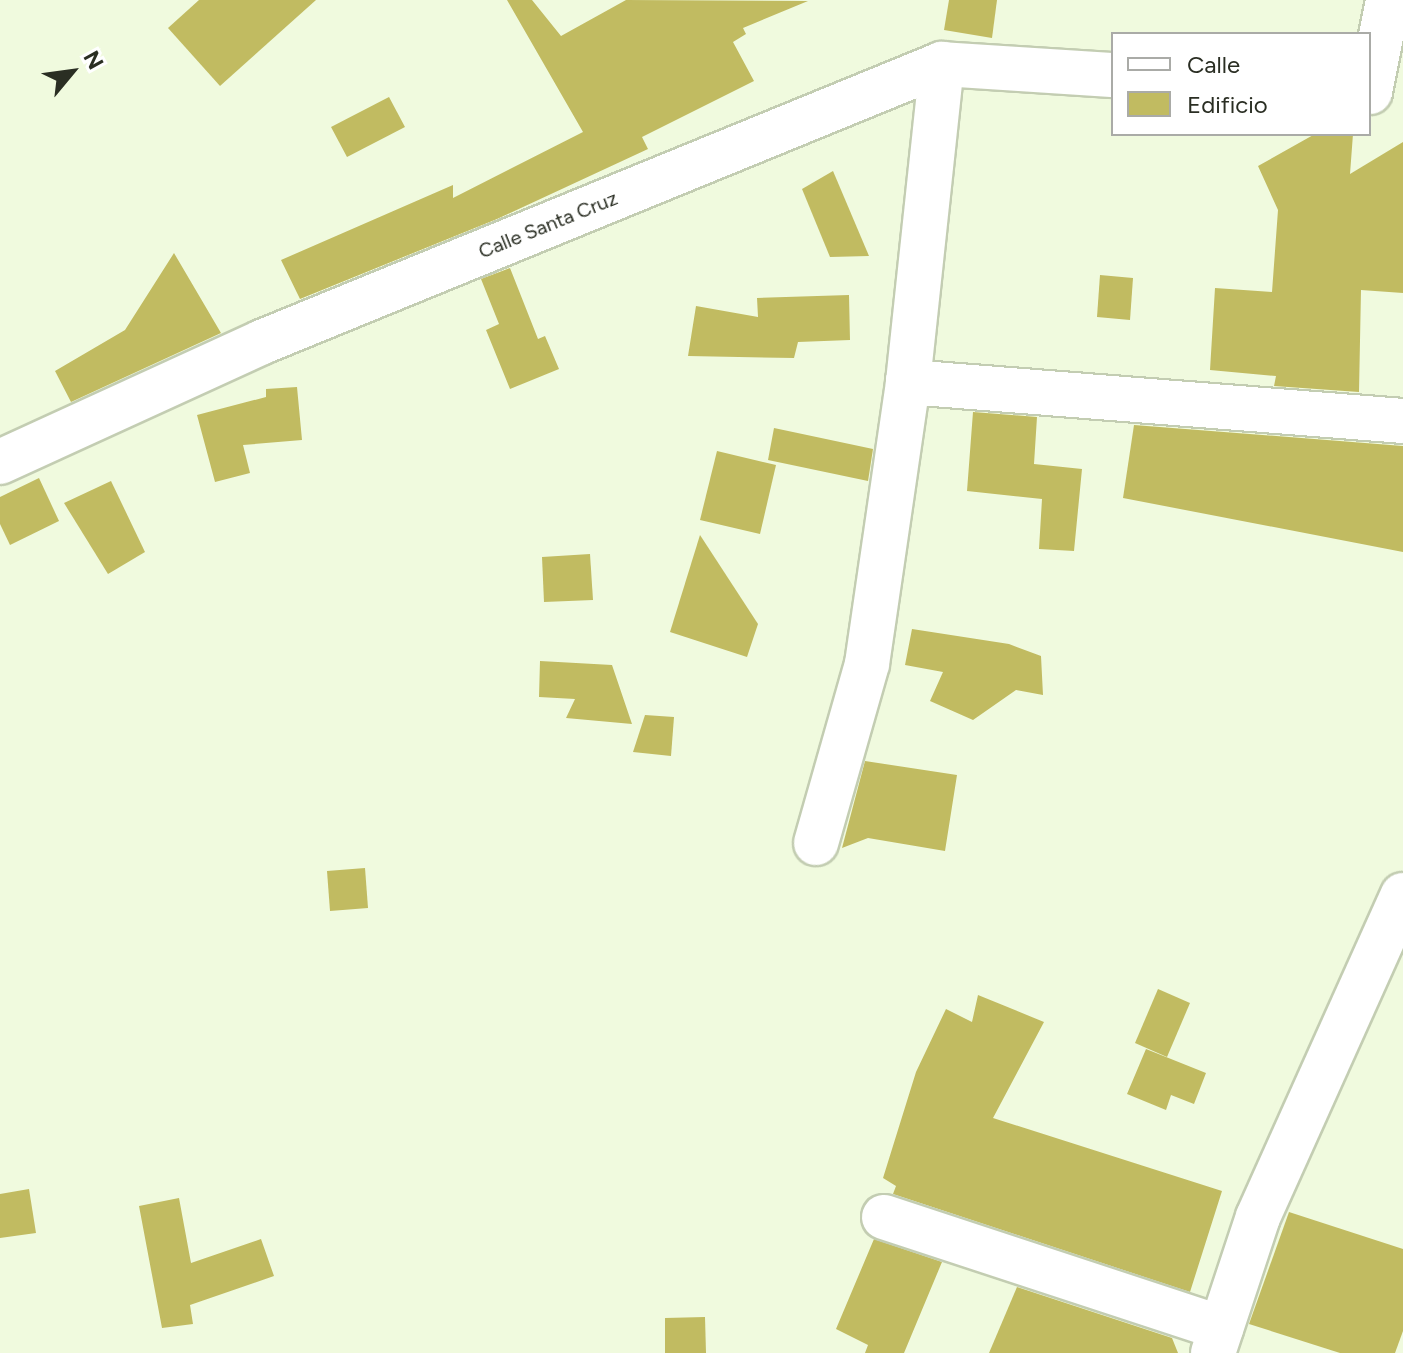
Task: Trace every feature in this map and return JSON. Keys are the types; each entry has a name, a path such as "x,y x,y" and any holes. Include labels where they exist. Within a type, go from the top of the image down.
{"street":[{"path":"1381,93 1388,0"},
{"path":"816,843 867,664 908,382 942,64"},
{"name":"Calle Santa Cruz","path":"0,462 262,342 942,64 1111,75"},
{"path":"908,382 1403,421"},
{"path":"884,1217 1217,1341 1258,1217 1403,895"}],"building":[{"path":"199,0 316,0 220,86 168,28"},
{"path":"507,0 532,0 561,36 626,0 808,1 743,28 746,34 733,42 754,81 642,137 648,149 497,219 300,299 281,260 453,185 453,198 583,132"},
{"path":"949,0 997,0 992,38 944,30"},
{"path":"389,97 405,127 347,157 331,127"},
{"path":"1311,136 1353,136 1350,174 1403,142 1403,293 1361,290 1359,392 1274,386 1276,376 1210,370 1215,288 1272,292 1278,210 1258,166"},
{"path":"833,171 869,256 830,257 802,189"},
{"path":"174,253 221,333 71,402 55,371 125,330"},
{"path":"510,268 538,339 545,336 559,369 510,389 486,330 499,324 481,279"},
{"path":"1100,275 1133,278 1130,320 1097,317"},
{"path":"849,295 850,340 798,342 794,358 688,356 696,306 758,317 757,298"},
{"path":"297,387 302,440 243,445 250,473 215,482 197,415 266,397 266,389"},
{"path":"973,412 1037,417 1034,464 1082,469 1074,551 1039,549 1042,499 967,491"},
{"path":"1134,425 1403,446 1403,552 1123,498"},
{"path":"774,428 873,449 868,481 768,460"},
{"path":"717,451 776,465 760,534 700,520"},
{"path":"39,478 59,521 10,545 0,524 0,497"},
{"path":"111,481 145,552 108,574 64,503"},
{"path":"700,535 758,624 747,657 670,632"},
{"path":"590,554 593,600 544,602 542,557"},
{"path":"912,629 1009,644 1041,656 1043,695 1016,690 973,720 930,701 943,672 905,665"},
{"path":"540,661 612,665 632,724 566,718 575,699 539,697"},
{"path":"645,715 674,717 671,756 633,752"},
{"path":"865,761 957,775 945,851 868,838 842,848"},
{"path":"365,868 368,908 330,911 327,871"},
{"path":"1158,989 1190,1003 1167,1057 1135,1043"},
{"path":"978,995 1044,1022 993,1118 1222,1191 1190,1292 893,1194 896,1186 883,1178 916,1072 946,1009 972,1022"},
{"path":"1146,1049 1206,1073 1194,1104 1171,1095 1166,1110 1127,1094"},
{"path":"29,1189 36,1233 0,1238 0,1194"},
{"path":"179,1198 191,1263 261,1239 274,1276 190,1305 193,1324 162,1328 139,1206"},
{"path":"1289,1212 1403,1249 1403,1331 1395,1353 1340,1353 1249,1324"},
{"path":"874,1239 942,1262 904,1353 865,1353 868,1345 836,1329"},
{"path":"1017,1287 1172,1338 1178,1353 989,1353"},
{"path":"705,1317 706,1353 665,1353 665,1318"}]}
